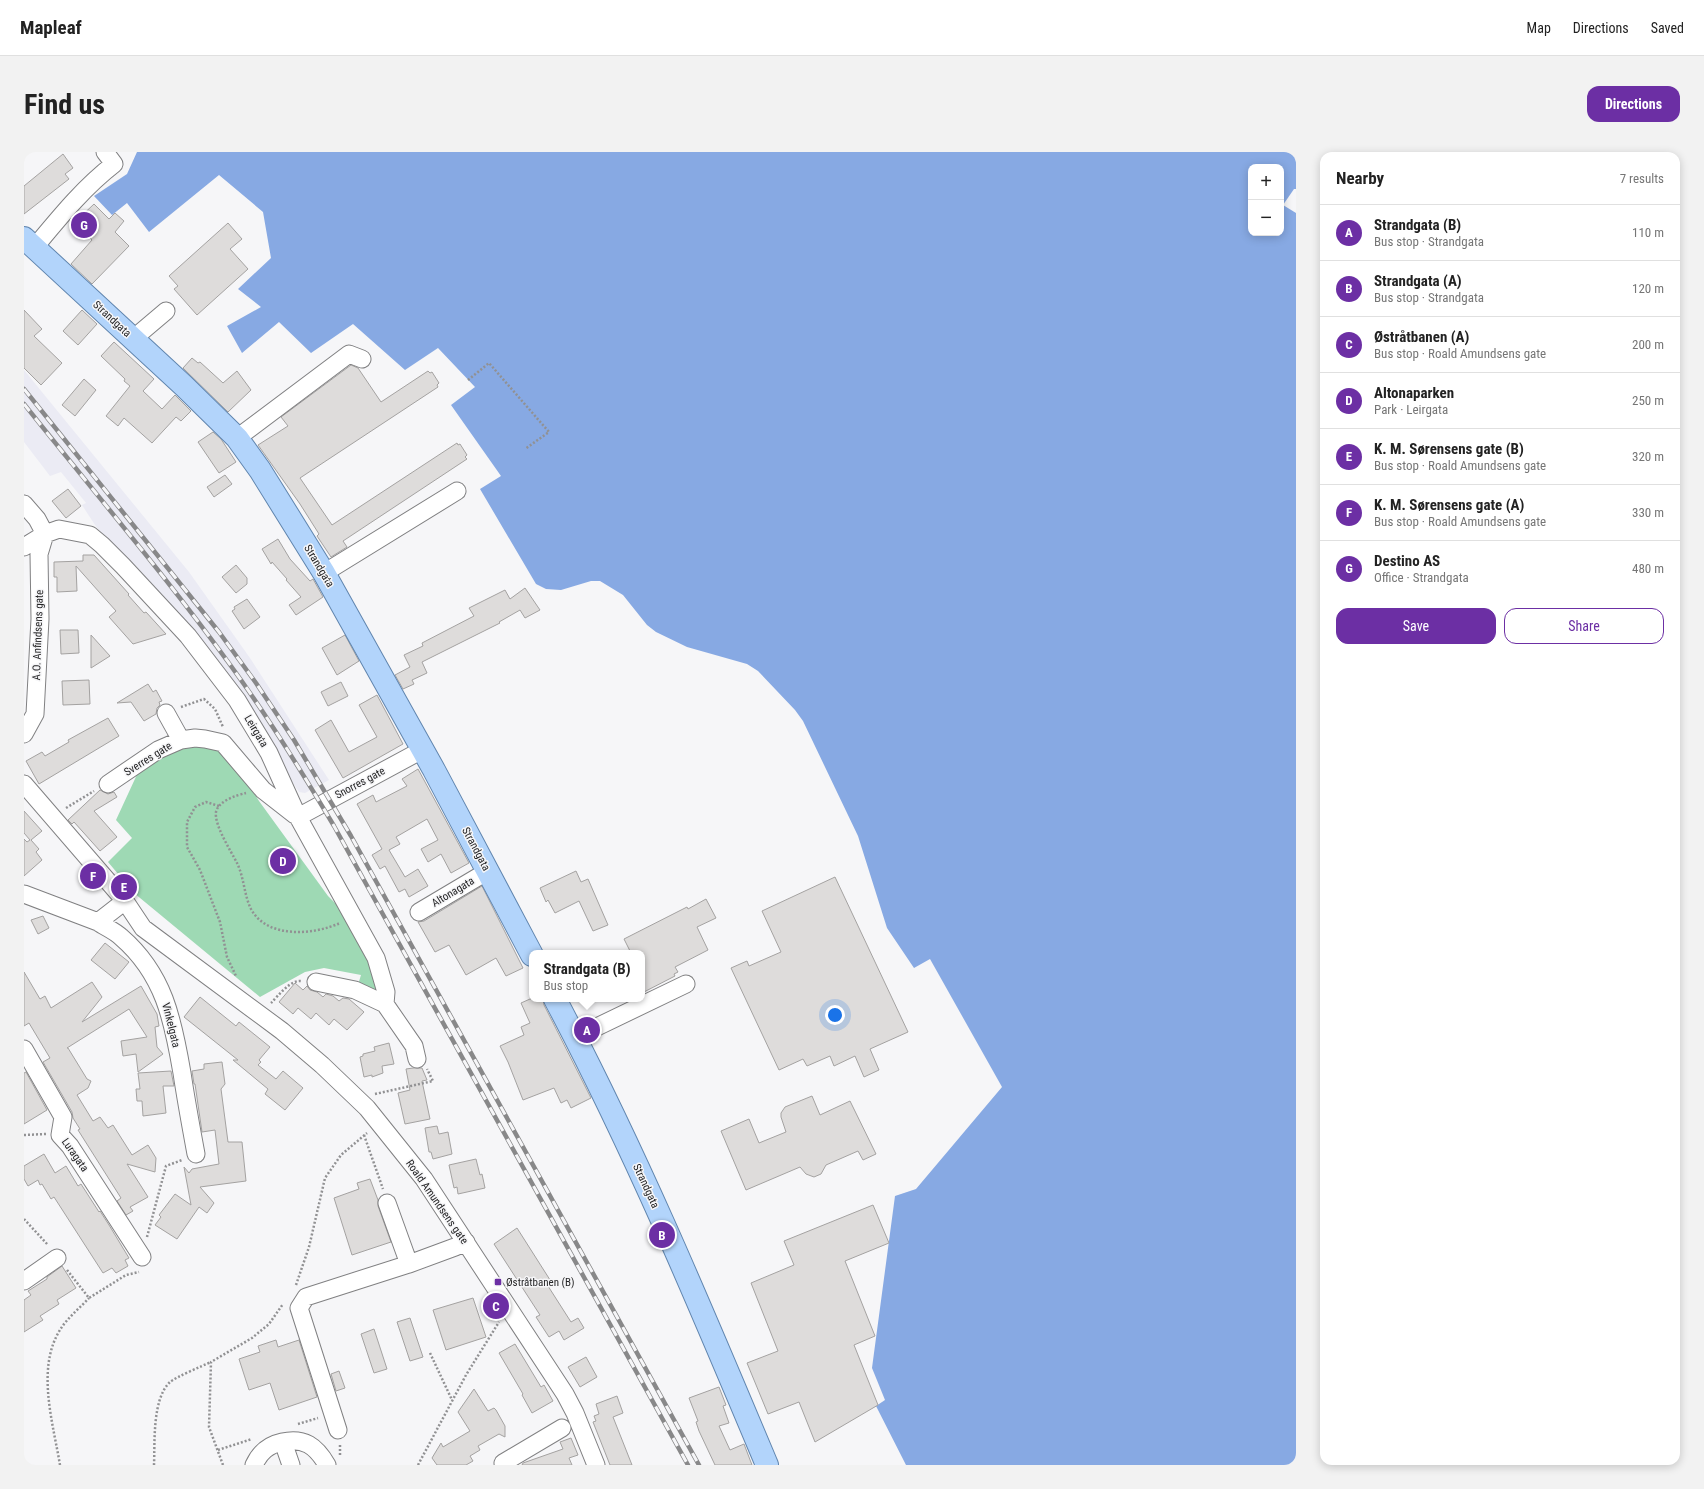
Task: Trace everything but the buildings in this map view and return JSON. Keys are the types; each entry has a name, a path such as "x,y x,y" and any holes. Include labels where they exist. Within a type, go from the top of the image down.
{"main road":[{"name":"Strandgata","path":"29,243 184,386 237,438 260,470 324,573 488,871 529,950"},
{"name":"Strandgata","path":"558,1002 576,1037 647,1186 767,1465"}],"street":[{"path":"29,243 66,210 95,179 114,164 105,152"},
{"path":"134,340 166,311"},
{"path":"237,438 349,354 362,359"},
{"path":"324,573 457,491"},
{"path":"24,504 37,519 45,534"},
{"name":"Leirgata","path":"24,547 45,534 59,529 90,535 123,566 188,636 237,700 269,754 298,818 376,958 386,992 385,1004"},
{"name":"A.O. Anfindsens gate","path":"24,734 35,714 40,619 40,554 45,534"},
{"path":"166,713 181,740"},
{"name":"Sverres gate","path":"108,784 158,750 181,740 195,738 223,743"},
{"path":"223,743 264,790 298,818"},
{"name":"Snorres gate","path":"298,818 422,750"},
{"name":"Roald Amundsens gate","path":"24,784 125,901 151,919 193,954 221,985 282,1031 327,1070 366,1108 424,1179 565,1394 575,1413 596,1465"},
{"name":"Altonagata","path":"419,912 488,871"},
{"name":"Vinkelgata","path":"24,894 98,922 120,936 138,953 156,979 168,1005 176,1037 196,1154"},
{"path":"98,922 125,901"},
{"path":"316,982 355,990 385,1004 416,1052"},
{"path":"576,1037 686,984"},
{"name":"Luragata","path":"24,1049 63,1117 60,1135 70,1146 142,1257"},
{"path":"387,1202 409,1264"},
{"path":"338,1430 299,1308 306,1297 409,1264 466,1242"},
{"path":"24,1280 58,1258"},
{"path":"502,1463 562,1428"},
{"path":"254,1465 260,1454 267,1447 292,1440 308,1444 322,1457 334,1462"},
{"path":"283,1442 291,1465"}],"path":[{"path":"468,380 489,363 549,432 525,449"},
{"path":"166,713 204,700 215,709 225,731 223,743"},
{"path":"70,805 108,784"},
{"path":"264,790 236,795 219,806 216,812 217,823 239,868 245,893 252,910 263,923 278,929 304,933 331,927 353,916"},
{"path":"219,806 206,802 195,807 186,822 187,847 200,870 220,922 227,957 236,977"},
{"path":"267,1007 284,990 297,981 316,982"},
{"path":"369,1096 433,1081 416,1052"},
{"path":"296,1287 309,1247 325,1178 341,1155 370,1130"},
{"path":"24,1135 60,1135"},
{"path":"364,1135 387,1202"},
{"path":"60,1465 48,1387 50,1356 60,1329 89,1298 126,1275 146,1271 150,1262 142,1257 166,1166 196,1154"},
{"path":"24,1219 42,1237 89,1298"},
{"path":"154,1465 156,1416 161,1395 170,1382 234,1349 269,1324 287,1299"},
{"path":"418,1465 466,1375 501,1318"},
{"path":"430,1353 452,1401"},
{"path":"211,1362 209,1427 223,1465"},
{"path":"334,1462 340,1443 338,1430"}],"shaded area":[{"path":"24,370 189,572 250,658 329,780 305,793 299,792 278,760 95,525 82,505 86,503 61,472 50,476 24,442"}],"green space":[{"path":"185,743 228,751 259,801 328,896 352,920 381,988 376,995 357,988 361,975 324,968 305,972 260,997 134,893 108,862 132,838 116,820 140,768"}],"water":[{"path":"137,152 1296,152 1296,189 1294,189 1284,204 1284,164 1248,164 1248,236 1284,236 1284,206 1296,213 1296,1465 906,1465 876,1406 885,1400 872,1368 895,1196 916,1189 1002,1087 930,959 914,968 887,928 858,836 803,721 795,710 758,671 747,664 687,647 656,632 647,625 623,595 600,581 591,581 561,590 546,589 536,584 480,489 501,476 451,405 475,387 438,348 405,370 353,324 311,353 279,322 242,353 227,326 261,307 238,289 271,258 263,212 219,175 149,232 127,203 112,215 94,196 127,174"}],"railway":[{"path":"24,389 219,632 256,683 294,740 351,836 699,1465"},
{"path":"24,404 155,566 206,632 258,705 297,765 334,826 688,1465"}],"place":[{"name":"Destino AS","path":"84,225"},
{"name":"Altonaparken","path":"283,861"},
{"name":"K. M. Sørensens gate (A)","path":"93,876"},
{"name":"K. M. Sørensens gate (B)","path":"124,887"},
{"name":"Strandgata (B)","path":"587,1030"},
{"name":"Strandgata (A)","path":"662,1235"},
{"name":"Østråtbanen (B)","path":"498,1282"},
{"name":"Østråtbanen (A)","path":"496,1306"}]}
